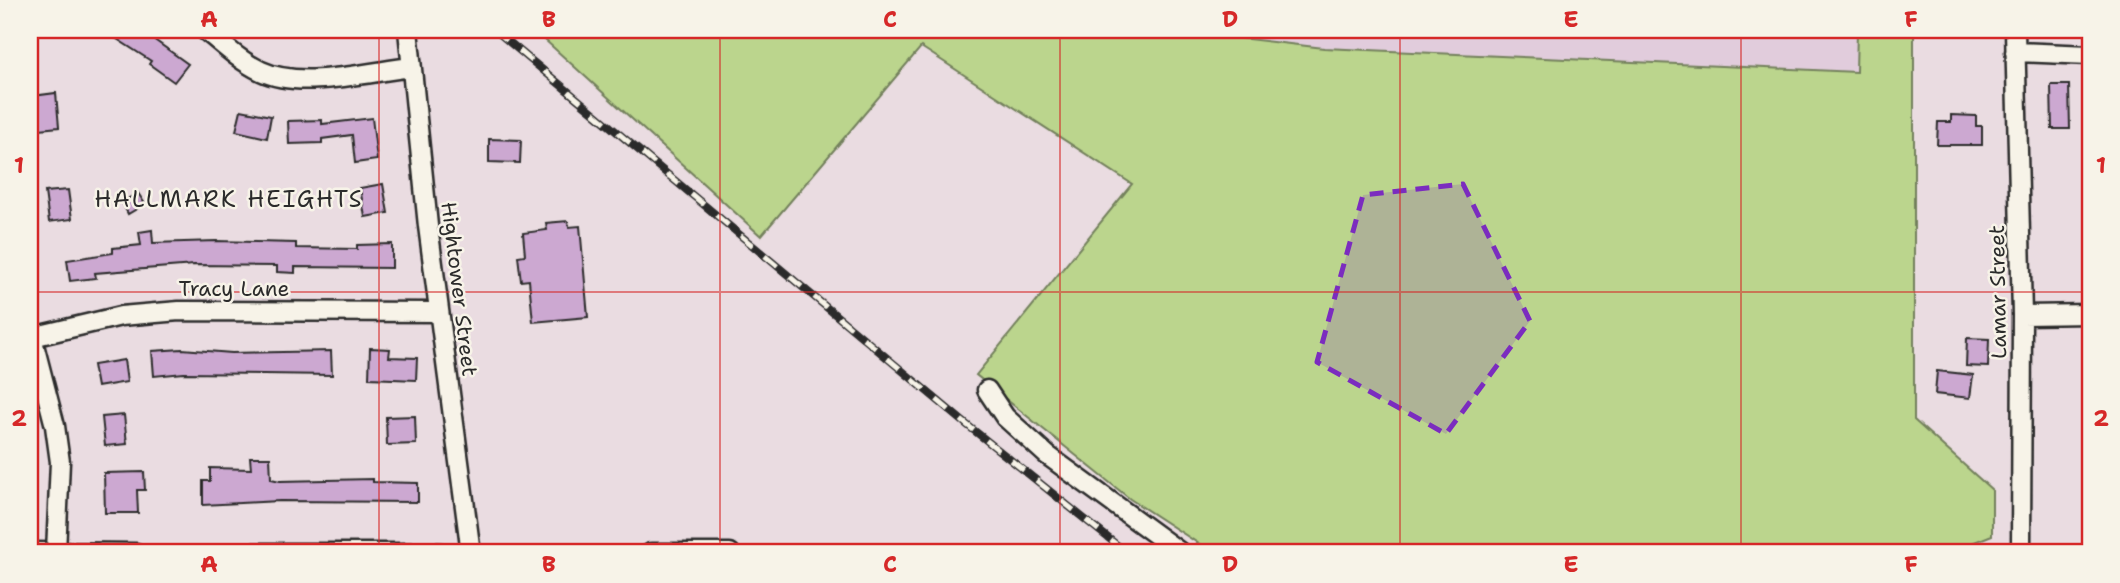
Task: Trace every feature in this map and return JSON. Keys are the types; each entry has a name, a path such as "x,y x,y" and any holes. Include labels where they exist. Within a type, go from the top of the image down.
{"street":[{"path":"205,30 234,54 261,71 278,77 299,80 411,67"},
{"name":"Hightower Street","path":"408,30 439,312 471,553"},
{"name":"Lamar Street","path":"2015,30 2022,315 2021,553"},
{"path":"2015,52 2090,55"},
{"name":"Tracy Lane","path":"31,333 121,316 179,311 439,312"},
{"path":"2022,315 2090,314"},
{"path":"31,333 55,426 60,462 55,552"},
{"path":"987,390 1005,417 1047,455 1181,553"},
{"path":"30,552 136,553"},
{"path":"241,553 440,553"},
{"path":"651,553 730,553"}],"highlighted area":[{"path":"1463,184 1530,321 1446,434 1317,362 1363,195"}],"shaded area":[{"path":"1171,30 1857,30 1857,72 1324,48"}],"green space":[{"path":"534,30 1171,30 1324,48 1856,72 1857,30 1914,30 1914,420 1992,490 1992,535 1947,553 1256,553 1207,549 1130,499 976,375 1132,184 921,47 761,236"}],"building":[{"path":"103,30 153,30 149,36 188,64 174,82 149,64 151,61"},
{"path":"2051,85 2069,85 2070,129 2052,129"},
{"path":"56,93 59,127 30,130 33,96"},
{"path":"241,110 271,116 267,138 236,131"},
{"path":"1951,115 1976,116 1976,126 1982,126 1982,145 1937,145 1938,122 1951,122"},
{"path":"372,118 377,160 355,163 352,135 322,139 322,143 289,144 288,121 322,120 322,124"},
{"path":"489,139 521,140 520,163 489,162"},
{"path":"383,184 388,213 365,217 360,188"},
{"path":"68,190 72,219 49,222 45,192"},
{"path":"138,193 145,204 128,214 122,202"},
{"path":"568,221 569,227 580,226 588,317 533,322 529,280 521,281 518,256 525,255 523,233 547,230 546,223"},
{"path":"152,230 153,243 296,243 296,248 357,249 357,245 392,244 392,268 295,267 295,273 277,272 277,266 194,265 95,273 96,278 70,281 67,260 113,253 113,248 141,245 139,232"},
{"path":"1967,338 1989,339 1988,367 1966,366"},
{"path":"370,348 390,349 389,357 417,358 416,380 369,378"},
{"path":"182,349 232,353 331,351 332,375 184,373 154,376 152,351"},
{"path":"124,360 127,382 97,387 93,365"},
{"path":"1937,371 1973,375 1970,398 1935,394"},
{"path":"124,415 127,444 105,446 102,417"},
{"path":"415,416 416,444 387,445 386,417"},
{"path":"250,457 270,457 271,479 280,481 373,479 373,482 418,483 418,502 280,501 203,505 203,481 210,481 210,468 251,469"},
{"path":"144,472 145,490 137,490 138,513 105,513 104,473"}],"railway":[{"path":"495,30 966,424 1127,553"}],"district":[{"name":"HALLMARK HEIGHTS","path":"229,199"}]}
